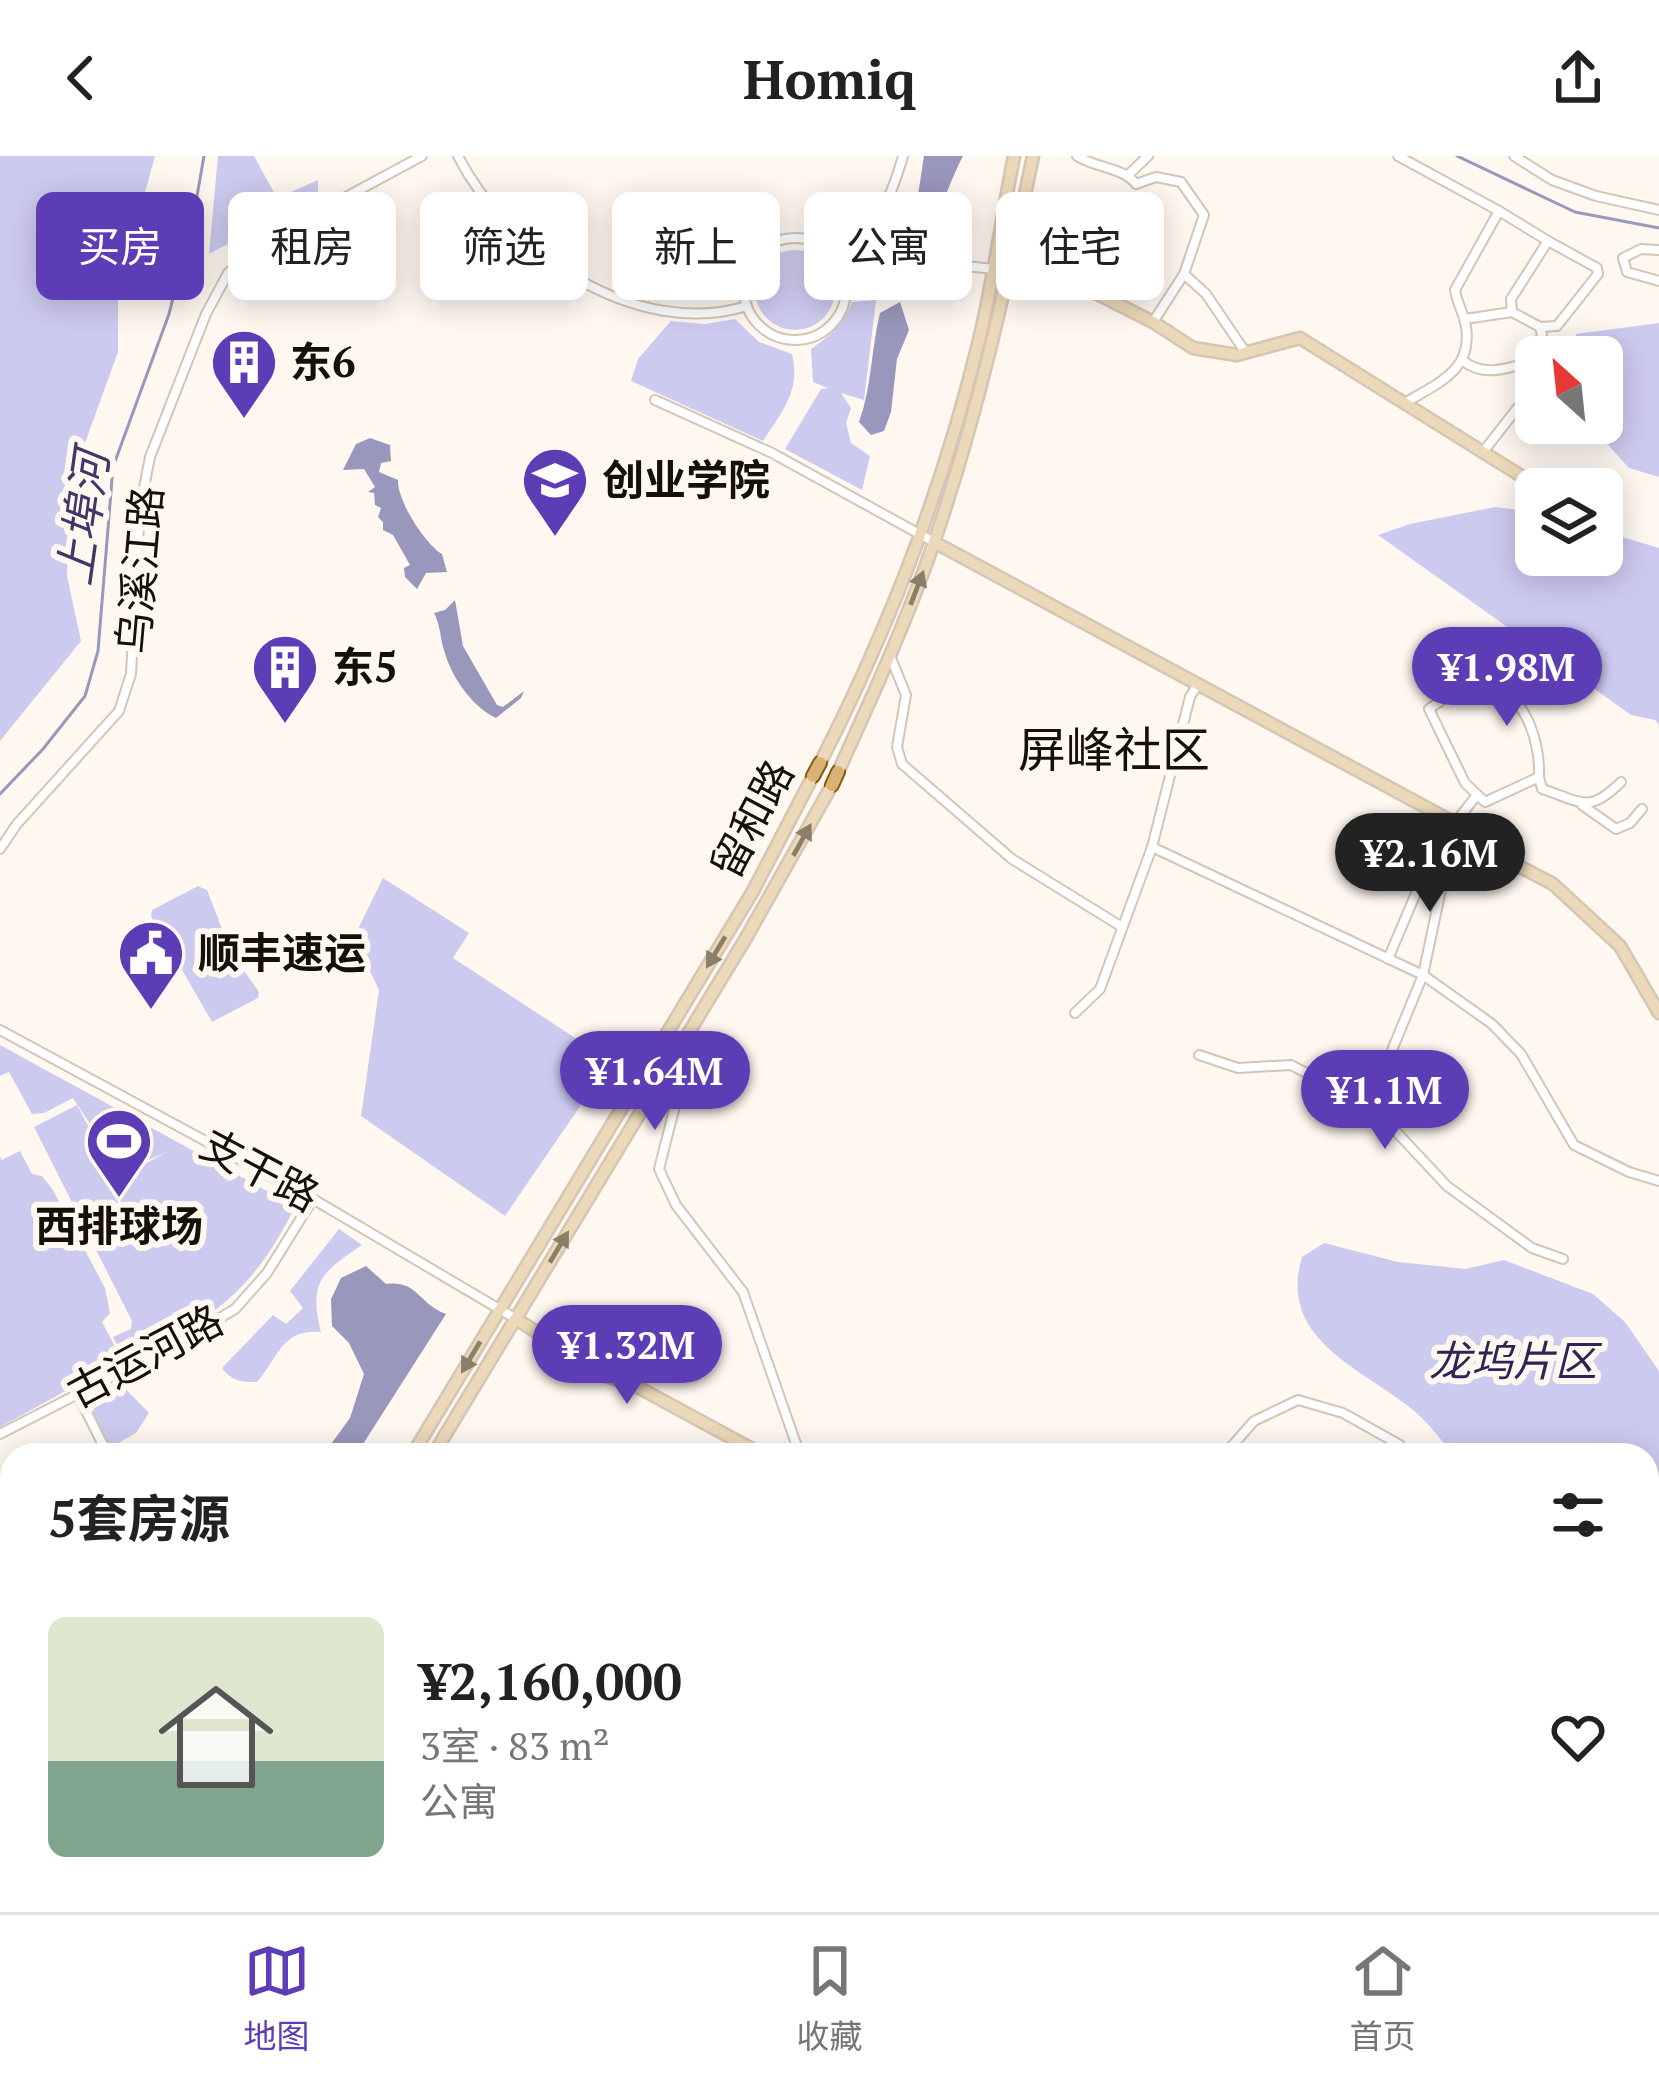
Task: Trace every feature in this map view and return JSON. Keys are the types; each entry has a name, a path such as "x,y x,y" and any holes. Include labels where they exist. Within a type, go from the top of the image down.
{"main road":[{"name":"留和路","path":"419,1443 753,891 816,769 920,537 958,419 994,269 1014,156"},
{"name":"留和路","path":"1025,192 1033,156"},
{"name":"留和路","path":"440,1443 835,779 934,542 976,407 1001,300"},
{"path":"1110,300 1193,348 1246,353 1300,338 1515,472"},
{"path":"934,542 1455,823 1488,850 1553,884 1620,946 1659,1013"},
{"path":"515,1318 606,1376 634,1384 741,1443"}],"street":[{"name":"乌溪江路","path":"0,849 119,710 131,674 140,508 150,458 206,314 228,273 268,239 422,156"},
{"path":"458,156 491,207 572,274 666,314 726,313 747,306"},
{"path":"889,192 903,156"},
{"path":"1077,156 1128,175 1136,184 1156,176 1181,182 1204,215 1184,274 1153,322"},
{"path":"1128,175 1148,156"},
{"path":"1398,156 1597,268 1598,274 1557,326 1540,327 1512,312 1465,320"},
{"path":"1514,156 1552,180 1595,196 1659,210"},
{"path":"1405,403 1458,371 1467,353 1465,320 1455,290 1499,212"},
{"path":"804,241 782,239 751,264 744,285 747,306 760,327 783,339 807,338 830,326 845,300"},
{"path":"1512,312 1511,299 1548,241"},
{"path":"1659,250 1641,249 1623,258 1627,272 1659,281"},
{"path":"972,267 994,269"},
{"path":"1184,274 1206,294 1246,353"},
{"path":"1540,327 1542,336"},
{"path":"1463,361 1476,371 1515,366"},
{"path":"655,400 772,453 934,542"},
{"path":"1483,452 1515,411"},
{"path":"890,656 906,695 897,747 902,764 1012,859 1122,927"},
{"path":"1075,1013 1100,989 1152,847 1190,697 1199,683"},
{"path":"1539,777 1485,802 1465,783 1429,709 1462,686 1502,692 1528,722 1542,789 1581,804 1616,830 1642,809"},
{"path":"1581,804 1598,802 1621,782"},
{"path":"1369,1106 1424,975 1455,823 1477,795"},
{"path":"1388,959 1439,838 1451,841"},
{"path":"1152,847 1424,975 1492,1024 1521,1054 1574,1145 1659,1181"},
{"name":"支干路","path":"0,1030 314,1199 515,1318"},
{"path":"682,1043 709,1053 678,1094 659,1168 676,1205 743,1292 796,1443"},
{"path":"1199,1055 1238,1068 1291,1065 1369,1106 1447,1186 1532,1248 1562,1259"},
{"name":"古运河路","path":"0,1434 235,1309 267,1274 314,1199"},
{"path":"76,1394 102,1443"},
{"path":"1235,1443 1254,1421 1298,1400 1342,1413 1398,1443"},
{"path":"1659,1811 1659,1841"}],"green space":[{"path":"0,156 155,156 145,192 36,192 36,300 118,300 118,352 70,484 67,576 81,641 0,741"},
{"path":"218,156 254,156 274,192 228,192 228,244 209,254"},
{"path":"318,180 318,192 291,192"},
{"path":"804,252 804,300 833,300 823,318 795,330 767,318 757,300 780,300 780,253"},
{"path":"876,300 864,400 841,393 851,408 846,423 851,443 870,456 862,490 785,449 821,389 828,388 813,382 811,349 836,329 852,302"},
{"path":"735,319 759,342 792,354 792,390 763,441 631,381 638,359 671,321 705,324"},
{"path":"1659,323 1659,477 1629,468 1607,444 1623,444 1623,336 1576,334"},
{"path":"1495,507 1515,509 1515,576 1623,576 1623,537 1659,548 1659,725 1631,715 1378,535"},
{"path":"383,878 469,933 453,958 609,1064 505,1216 361,1116 379,990 354,937"},
{"path":"198,886 207,890 231,952 259,992 258,998 212,1022 151,916 152,910"},
{"path":"0,1045 287,1202 292,1213 242,1286 203,1319 125,1361 113,1337 131,1329 132,1321 34,1127 77,1105 93,1135 117,1123 139,1167 169,1151 140,1164 118,1121 94,1130 73,1098 32,1114 9,1072 0,1076"},
{"path":"20,1151 32,1174 42,1176 53,1190 105,1288 110,1313 102,1322 122,1360 0,1427 0,1157"},
{"path":"339,1229 362,1245 322,1279 316,1300 321,1332 289,1340 257,1382 229,1376 222,1368 273,1315 286,1324 303,1308 290,1291"},
{"name":"龙坞片区","path":"1324,1243 1398,1262 1466,1269 1504,1260 1593,1294 1625,1322 1659,1371 1659,1443 1444,1443 1415,1411 1345,1362 1311,1329 1301,1308 1298,1285 1302,1257"},
{"path":"116,1379 149,1413 136,1433 118,1443 107,1443 85,1395"}],"shaded area":[{"path":"924,156 963,156 947,192 918,192"},
{"path":"900,302 909,330 897,359 891,412 884,431 871,435 859,422 880,313"},
{"path":"370,438 390,445 391,461 381,463 379,472 398,480 414,522 442,554 447,572 426,573 417,589 405,577 404,568 410,565 393,535 383,530 378,517 381,508 375,505 374,493 368,492 375,487 364,469 343,470 356,444"},
{"path":"455,600 463,646 497,705 503,707 524,691 496,718 470,698 447,660 434,613"},
{"path":"366,1266 386,1284 405,1285 446,1314 364,1443 332,1443 350,1418 364,1374 349,1343 332,1326 331,1299 341,1278"}],"waterway":[{"name":"上埠河","path":"0,794 85,696 98,651 113,467 169,314 204,156"},
{"path":"1457,156 1575,212 1659,228"}],"place":[{"name":"东6","path":"244,421"},
{"name":"创业学院","path":"555,539"},
{"name":"东5","path":"285,726"},
{"name":"顺丰速运","path":"151,1012"},
{"name":"西排球场","path":"119,1200"}],"district":[{"name":"屏峰社区","path":"1114,750"}]}
